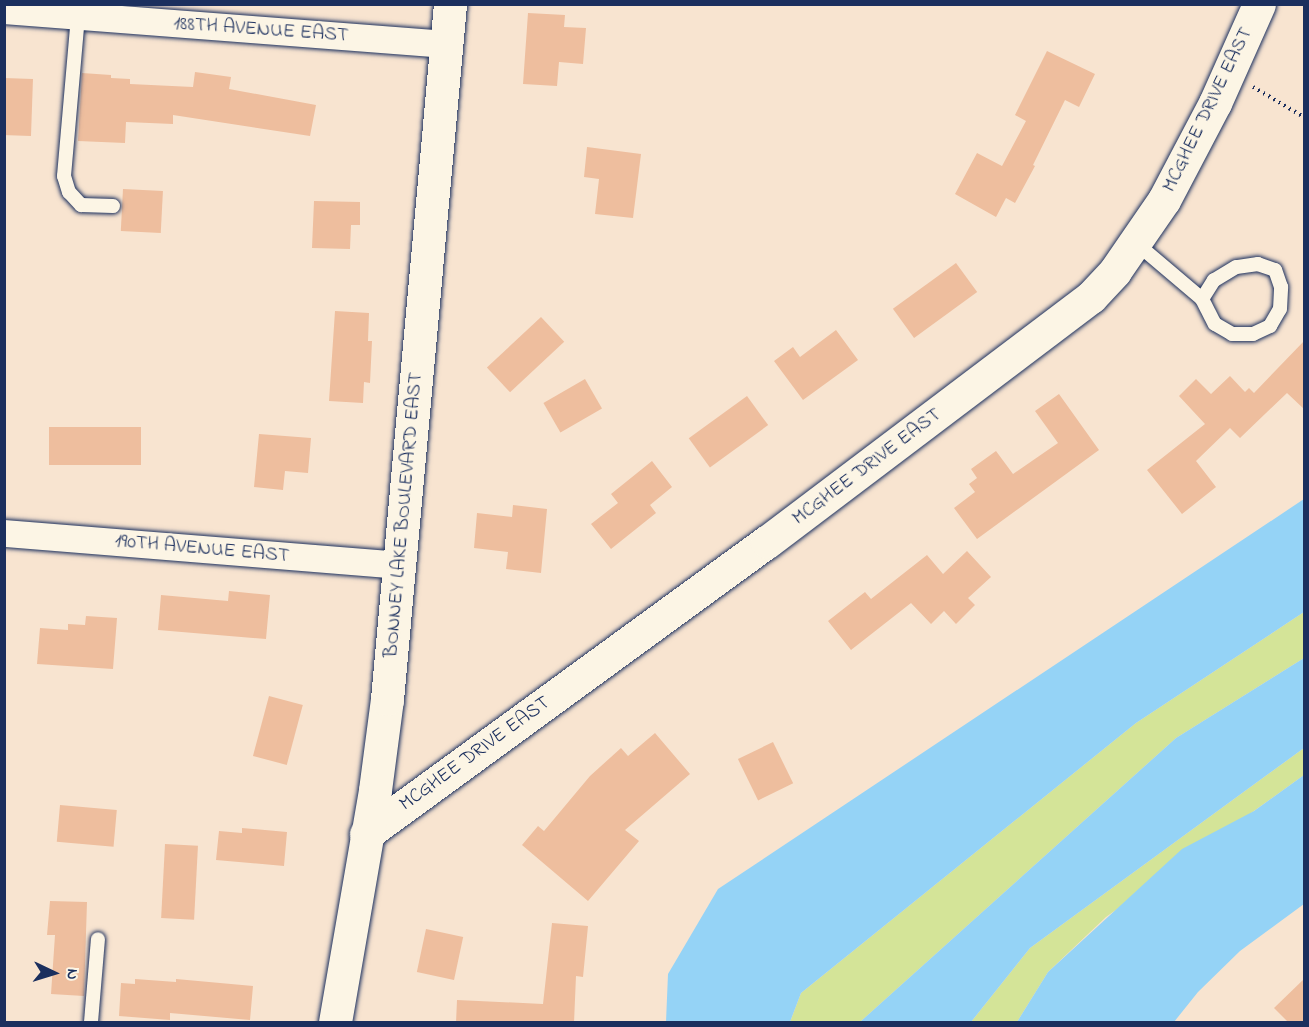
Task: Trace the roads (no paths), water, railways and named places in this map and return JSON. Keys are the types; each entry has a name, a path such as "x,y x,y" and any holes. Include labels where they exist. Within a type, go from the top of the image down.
{"street":[{"name":"BONNEY LAKE BOULEVARD EAST","path":"335,1023 387,699 450,4"},
{"name":"MCGHEE DRIVE EAST","path":"366,834 767,542 1061,322 1091,297 1115,271 1164,200 1228,73 1259,4"},
{"name":"188TH AVENUE EAST","path":"4,10 446,44"},
{"name":"190TH AVENUE EAST","path":"4,533 400,565"}],"lane":[{"path":"78,16 64,176 69,192 81,204 113,206"},
{"path":"1136,243 1202,299 1215,324 1232,334 1253,334 1270,326 1280,309 1281,287 1275,270 1258,264 1236,267 1214,280 1202,299"},
{"path":"91,1023 98,939"}],"water":[{"path":"1304,499 1304,612 1136,723 801,993 790,1022 666,1022 668,974 718,889"},
{"path":"1304,658 1304,748 1030,948 971,1022 860,1022 1176,738"},
{"path":"1304,775 1304,904 1240,951 1198,992 1174,1022 1017,1022 1048,972 1182,849 1254,811"}]}
